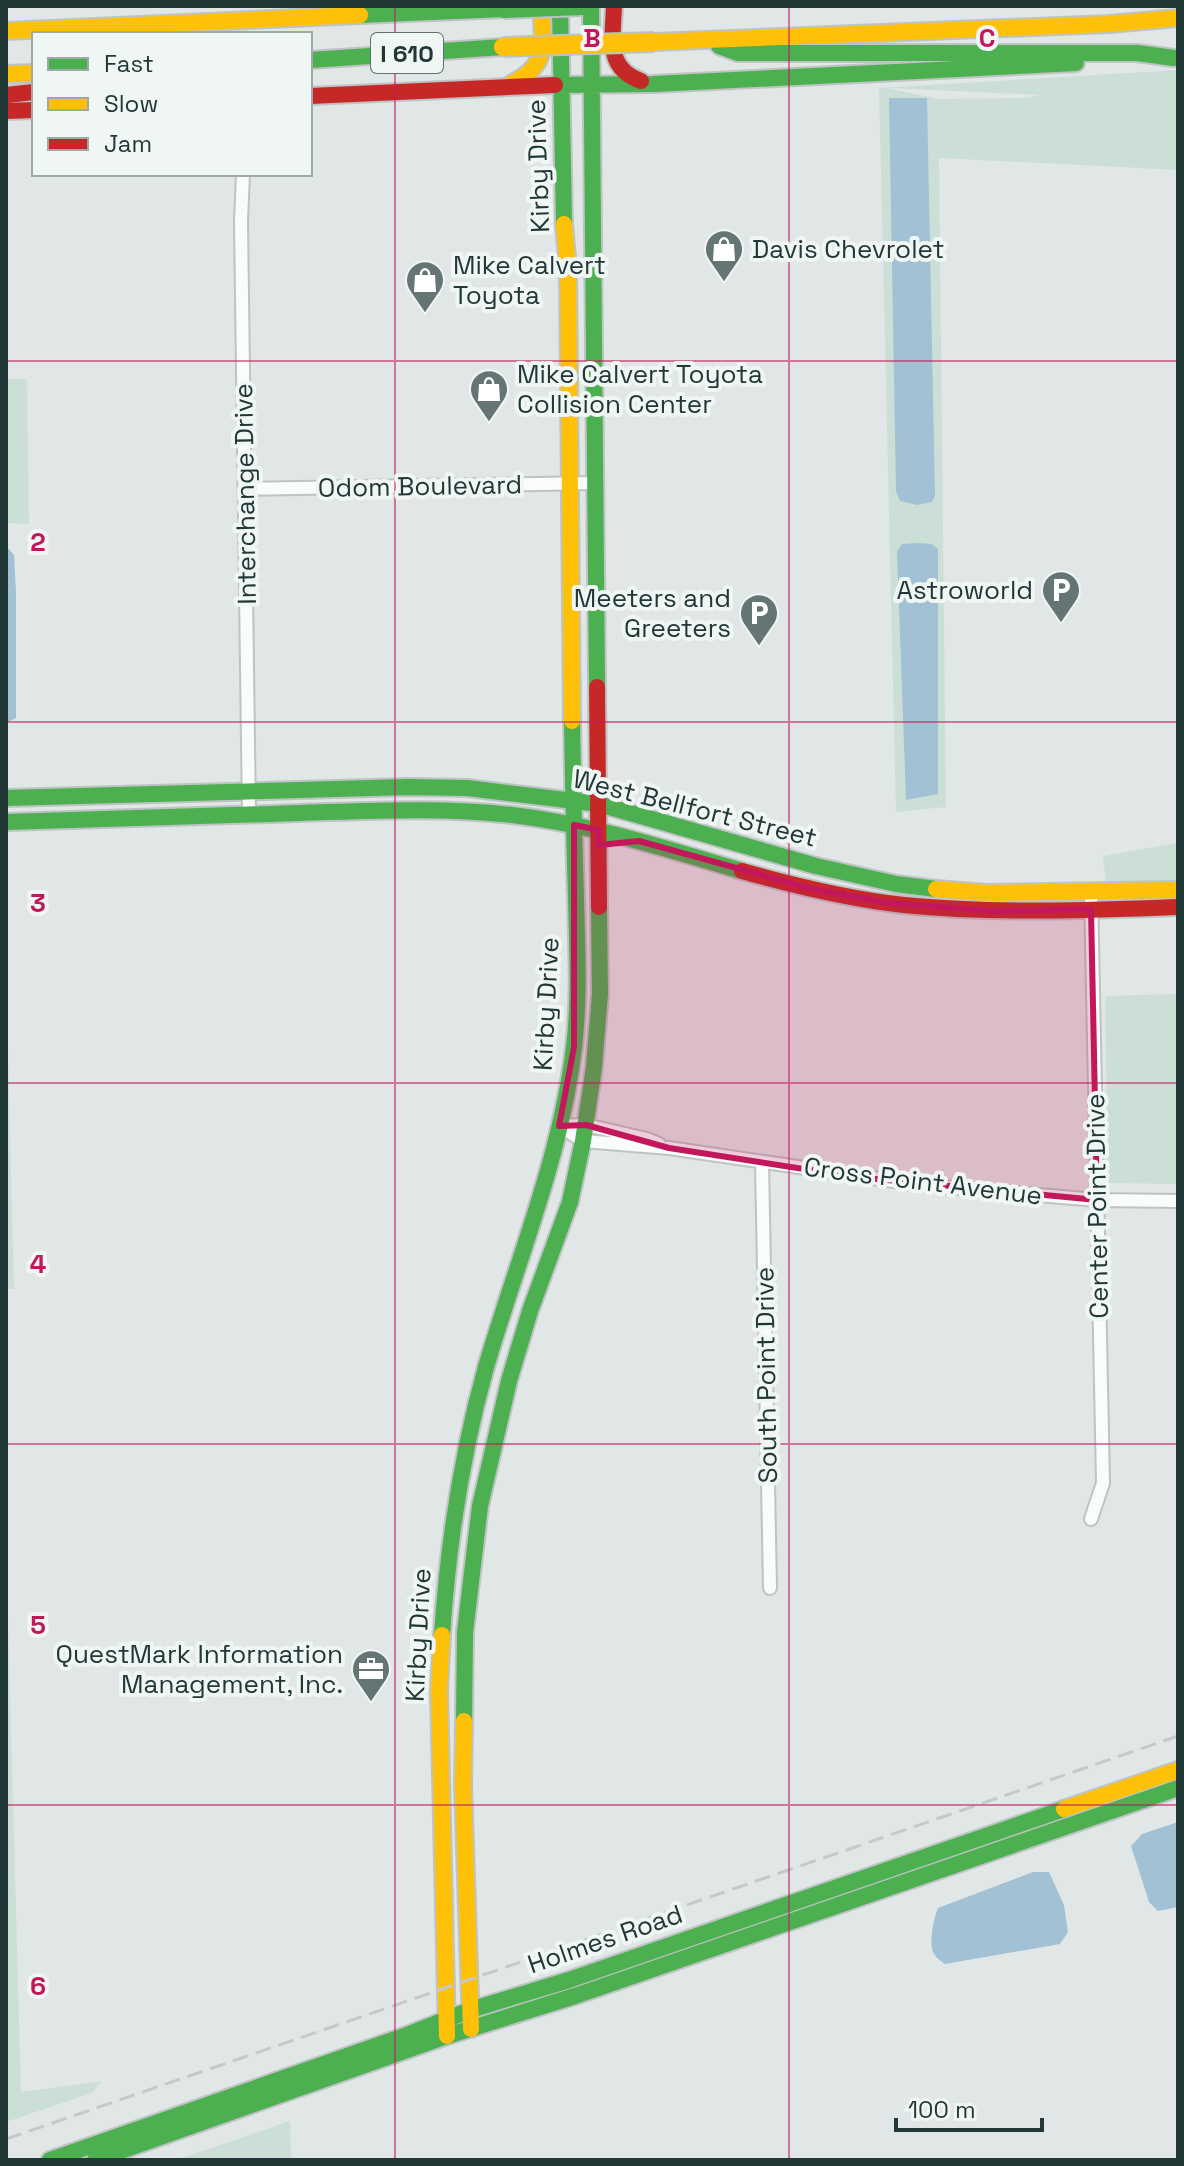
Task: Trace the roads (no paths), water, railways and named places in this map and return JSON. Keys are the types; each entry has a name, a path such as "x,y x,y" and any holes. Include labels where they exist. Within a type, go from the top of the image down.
{"main road":[{"path":"415,6 483,11"},
{"path":"506,86 525,79 535,71 541,59 541,6"},
{"name":"Kirby Drive","path":"447,2028 439,1690 445,1588 464,1460 486,1368 539,1202 559,1126 575,1032 578,973 573,801 568,269 562,203 560,6"},
{"name":"I 610","path":"6,31 582,6"},
{"name":"Kirby Drive","path":"470,2020 463,1785 465,1632 480,1506 509,1381 530,1311 570,1202 585,1133 600,994 591,6"},
{"path":"614,6 614,61 631,79 654,84"},
{"name":"I 610","path":"312,60 503,47 1109,24 1178,18"},
{"path":"699,40 738,53 1137,53 1176,58"},
{"path":"312,96 506,86 654,84 1176,58"},
{"path":"6,74 32,73"},
{"path":"6,95 32,92"},
{"path":"6,111 32,110"},
{"path":"568,269 594,269"},
{"path":"405,811 408,787"},
{"name":"West Bellfort Street","path":"6,798 467,788 599,804 816,866 896,884 940,890 1178,907"},
{"path":"82,796 83,819"},
{"name":"West Bellfort Street","path":"6,822 405,811 503,814 599,830 812,889 889,903 992,911 1178,890"},
{"path":"599,869 611,847 618,843 639,841"},
{"path":"812,889 816,866"},
{"path":"505,1304 530,1311"},
{"path":"464,1460 489,1465"},
{"path":"445,1588 470,1591"},
{"name":"Holmes Road","path":"95,2160 569,1980 692,1946 1073,1815 1178,1770"},
{"path":"441,1785 463,1785"},
{"name":"Holmes Road","path":"1073,1815 1178,1788"},
{"name":"Holmes Road","path":"50,2160 407,2035 447,2028"}],"street":[{"name":"Interchange Drive","path":"243,176 249,815"},
{"name":"Odom Boulevard","path":"245,489 596,483"},
{"name":"Center Point Drive","path":"1091,900 1103,1483 1091,1519"},
{"name":"Cross Point Avenue","path":"559,1126 669,1148 920,1185 1097,1200 1178,1201"},
{"name":"South Point Drive","path":"762,1162 770,1588"}],"water":[{"path":"889,98 927,98 935,496 932,502 917,505 900,501 896,491"},
{"path":"902,544 932,544 938,549 938,794 906,800 897,551"},
{"path":"6,546 14,555 16,718 6,723"},
{"path":"1178,1822 1178,1907 1158,1911 1149,1902 1131,1846 1142,1834"},
{"path":"1033,1872 1049,1872 1064,1905 1068,1932 1060,1944 945,1964 937,1958 932,1940 938,1908"}],"railway":[{"path":"6,2139 1178,1736"}],"place":[{"name":"Davis Chevrolet","path":"724,283"},
{"name":"Mike Calvert Toyota","path":"425,314"},
{"name":"Mike Calvert Toyota Collision Center","path":"489,423"},
{"name":"Astroworld","path":"1061,624"},
{"name":"Meeters and Greeters","path":"759,647"},
{"name":"QuestMark Information Management, Inc.","path":"371,1703"}]}
